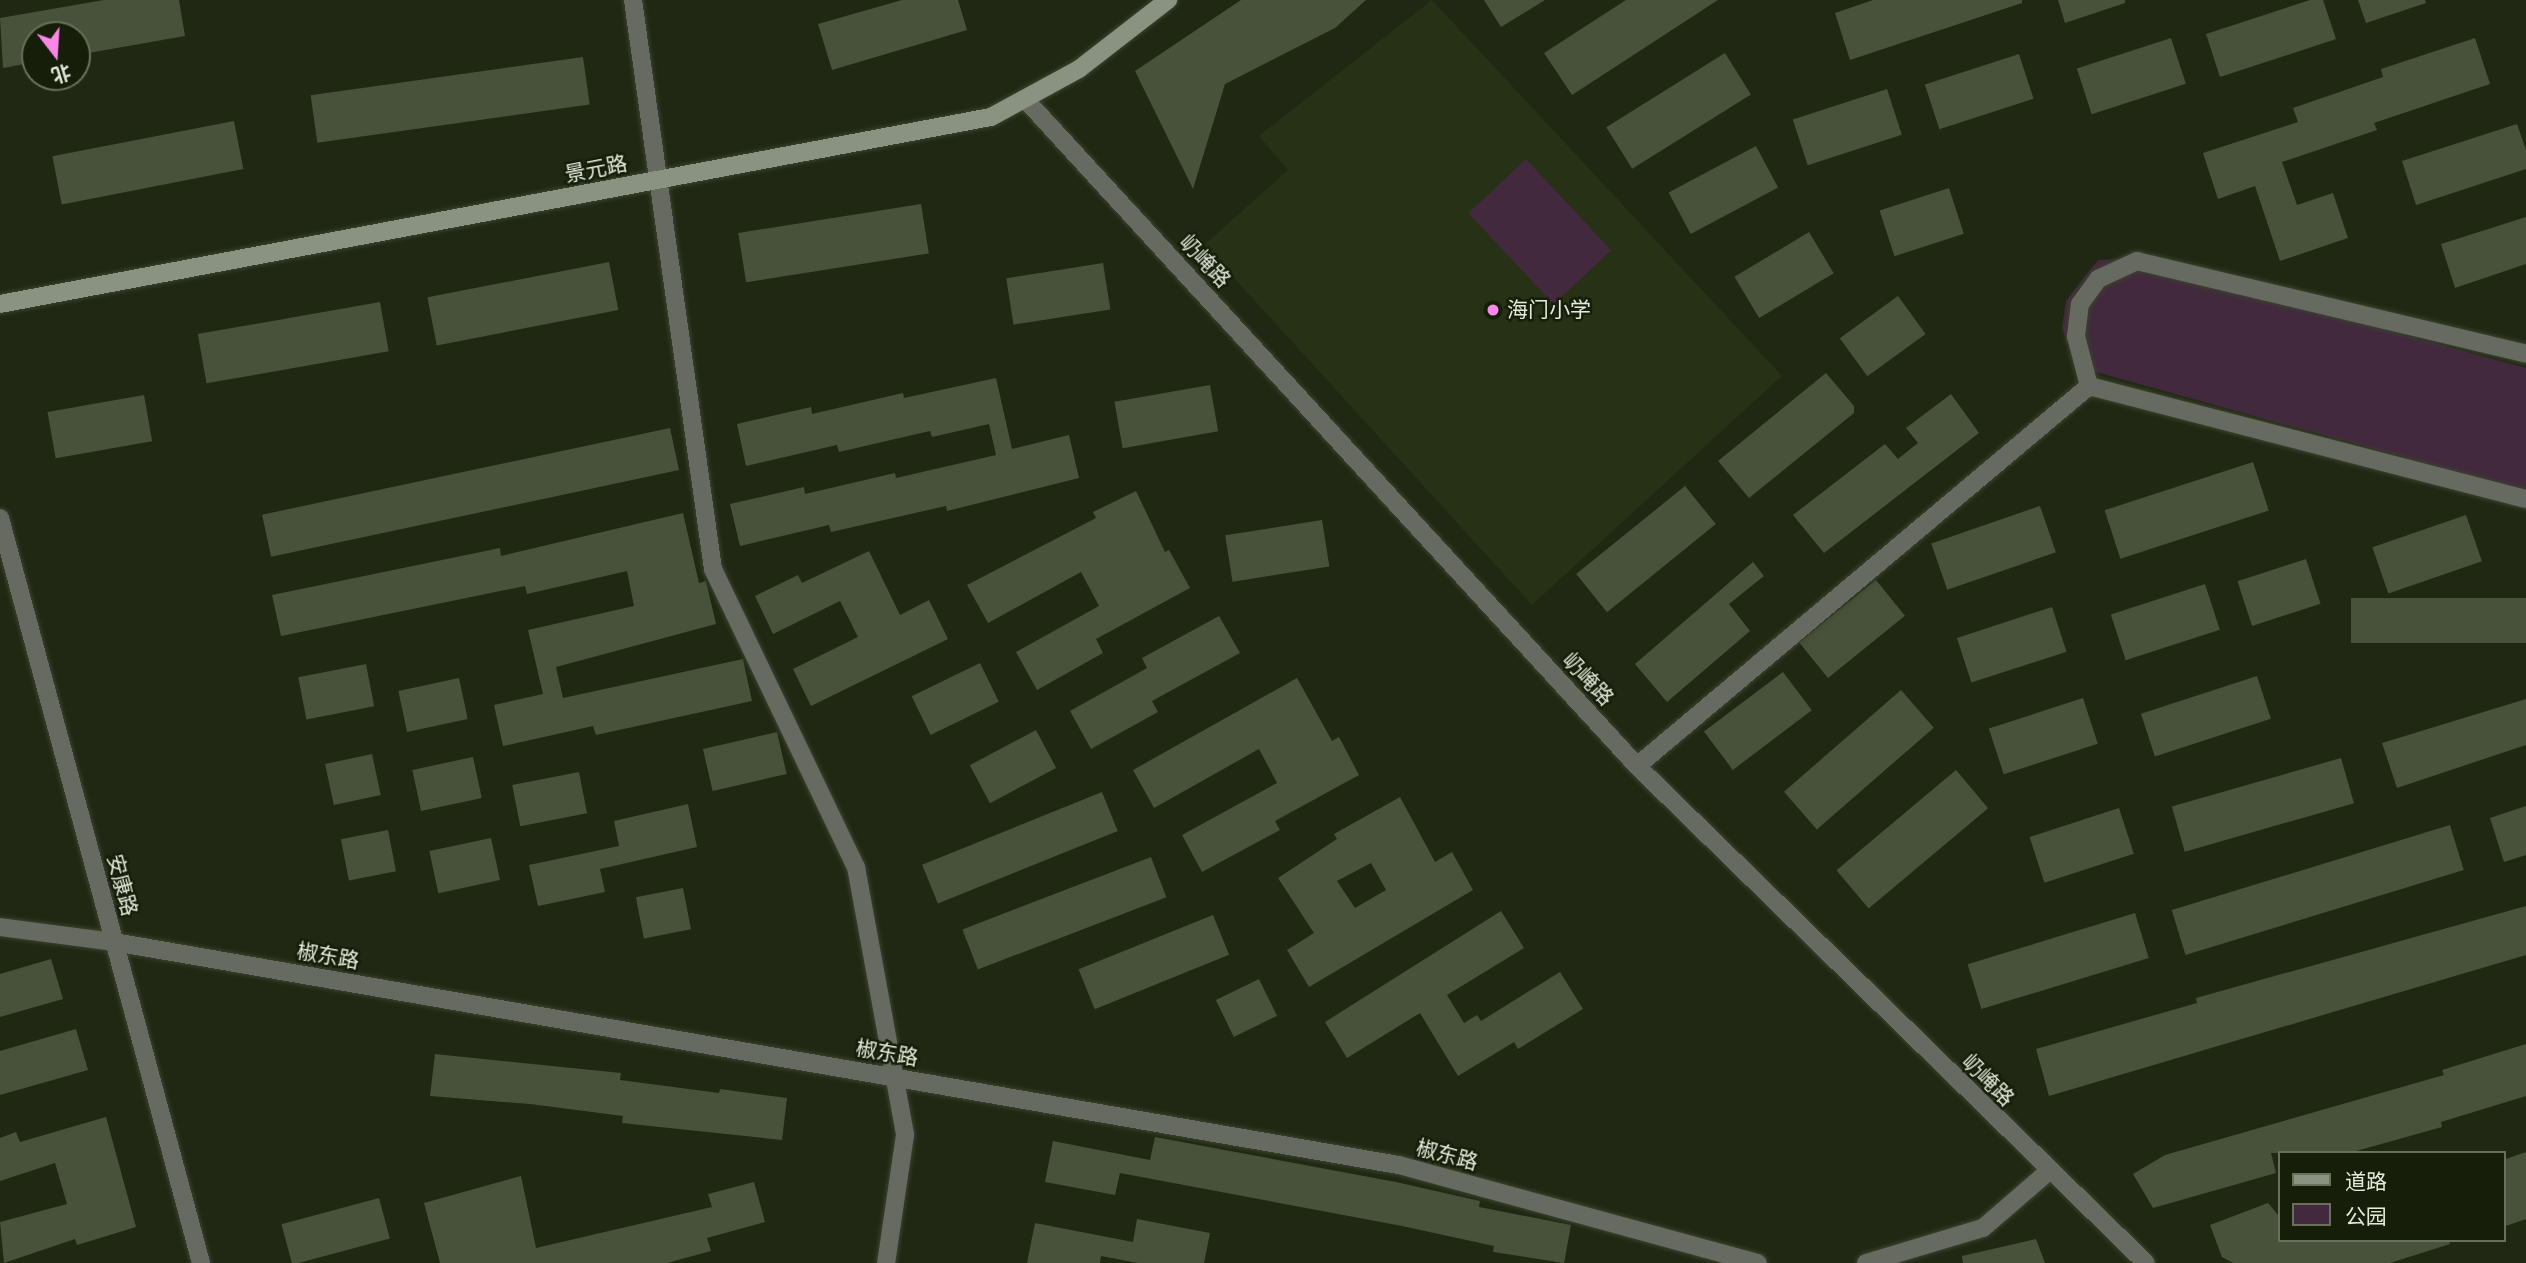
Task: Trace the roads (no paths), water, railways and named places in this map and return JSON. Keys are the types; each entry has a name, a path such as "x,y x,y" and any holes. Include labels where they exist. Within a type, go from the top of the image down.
{"main road":[{"name":"景元路","path":"0,304 991,117 1079,69 1168,0"}],"street":[{"path":"633,0 656,180 713,569 856,867 905,1135 886,1263"},
{"name":"屷崦路","path":"1025,99 1637,766 2049,1171 2147,1263"},
{"path":"2089,386 2076,337 2080,303 2098,279 2137,261 2526,354"},
{"path":"1637,766 2089,386"},
{"path":"2089,386 2526,499"},
{"name":"安康路","path":"0,518 201,1263"},
{"name":"椒东路","path":"0,927 114,942 1399,1166 1758,1263"},
{"path":"1866,1263 1983,1228 2049,1171"}],"place":[{"name":"海门小学","path":"1493,310"}]}
